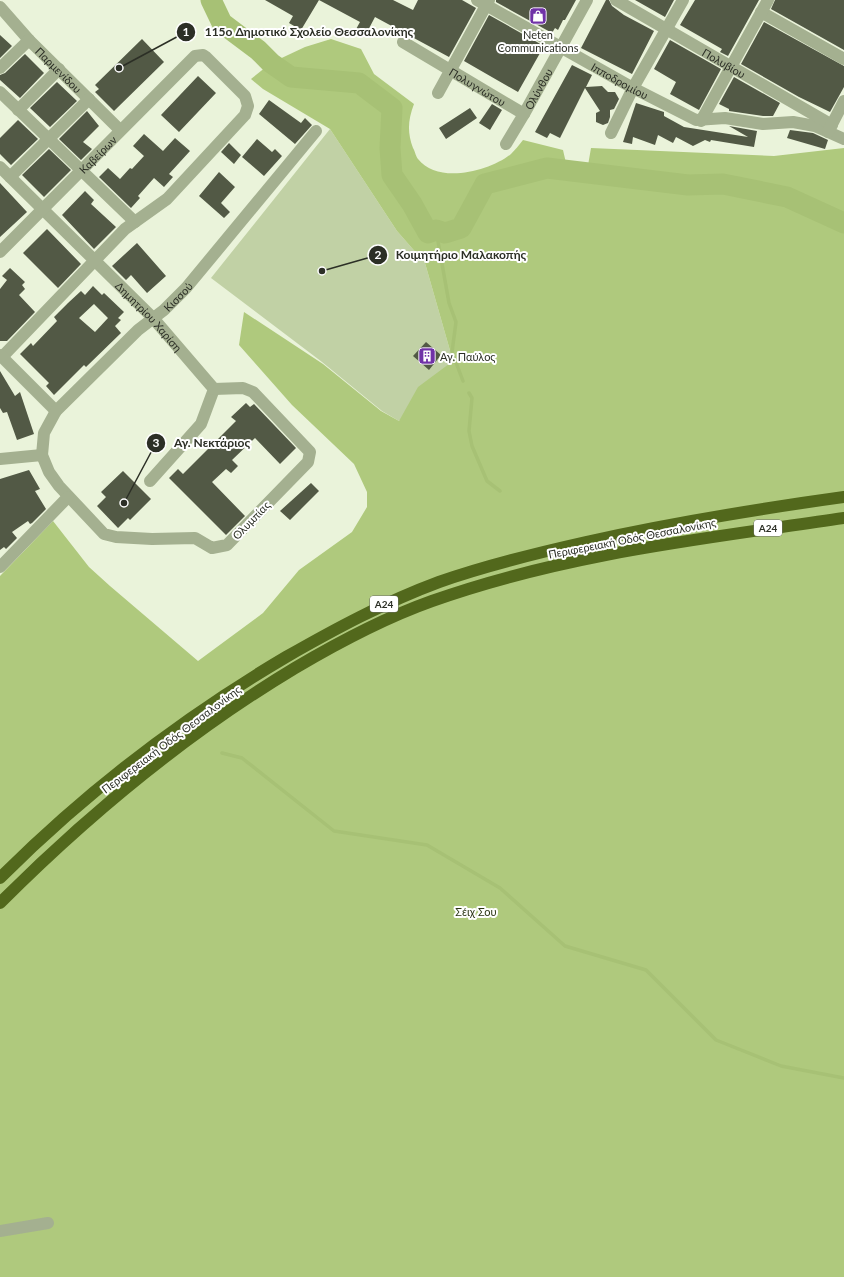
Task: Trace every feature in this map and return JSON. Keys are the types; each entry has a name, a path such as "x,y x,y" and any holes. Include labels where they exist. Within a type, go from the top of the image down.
{"highway":[{"name":"Περιφερειακή Οδός Θεσσαλονίκης","path":"0,878 89,795 172,730 262,671 321,637 384,605 466,573 562,548 724,514 844,497"},
{"name":"Περιφερειακή Οδός Θεσσαλονίκης","path":"0,903 39,864 102,808 175,750 246,698 338,642 396,615 473,587 590,557 737,532 844,518"}],"street":[{"name":"Ολύνθου","path":"524,114 587,0"},
{"name":"Πολυβίου","path":"616,0 731,67 830,129"},
{"path":"610,133 633,88 683,0"},
{"path":"701,121 768,0"},
{"name":"Ιπποδρομίου","path":"484,2 560,48 633,88 696,120 701,121"},
{"path":"438,93 484,2"},
{"name":"Παρμενίδου","path":"0,7 29,40 120,130"},
{"path":"760,12 844,60"},
{"path":"0,68 29,40"},
{"name":"Πολυγνώτου","path":"402,42 524,114"},
{"name":"Καβείρων","path":"0,252 195,56 199,55 206,57 243,93 247,102 245,115 167,198 135,222"},
{"path":"18,110 59,69"},
{"path":"0,92 135,222 125,229 1,356 56,411"},
{"path":"10,177 89,99"},
{"path":"830,129 844,101"},
{"path":"506,144 524,114"},
{"path":"701,121 725,118 763,124 793,122 830,129 844,139"},
{"name":"Κισσού","path":"42,455 44,433 56,411 127,340 172,303 199,275 316,131"},
{"name":"Δημητρίου Χαρίση","path":"0,167 42,210 154,318 214,389"},
{"name":"Ολυμπίας","path":"42,455 54,479 68,497 99,530 108,535 152,539 195,538 212,548 227,545 308,462 310,452 253,392 243,388 214,389"},
{"path":"150,481 201,424 214,389"},
{"path":"0,459 42,455"},
{"path":"0,567 68,497"},
{"path":"0,1230 48,1223"}],"green space":[{"name":"Σέιχ Σου","path":"331,39 361,49 374,74 414,104 410,115 409,126 413,148 418,159 427,167 438,172 464,173 490,166 511,154 523,140 563,150 566,163 586,177 591,148 774,156 844,148 844,1277 0,1277 0,576 53,521 89,567 198,661 263,613 299,570 352,532 367,507 367,492 354,464 292,405 239,345 244,312 323,364 381,411 399,421 418,387 453,361 425,263 397,231 330,129 263,89 251,79 271,63 305,47"},
{"path":"330,129 397,231 425,263 453,361 399,421 382,411 322,362 211,278"}],"building":[{"path":"265,0 319,0 301,30 289,23 293,16"},
{"path":"319,0 393,0 413,10 418,0 462,0 476,8 449,57 375,17 365,36 355,31 360,22"},
{"path":"496,0 576,0 558,30 555,28 552,33 496,2"},
{"path":"606,0 609,0 612,6 624,15 654,31 632,74 581,48"},
{"path":"635,0 674,0 665,17"},
{"path":"695,0 759,0 728,56 720,52 722,49 680,25"},
{"path":"775,0 844,0 844,50 771,9"},
{"path":"489,15 544,46 518,92 464,61"},
{"path":"764,22 844,66 844,87 830,112 799,97 741,64"},
{"path":"0,35 12,46 0,58"},
{"path":"142,39 164,62 114,111 95,92 99,89 95,85"},
{"path":"670,40 721,69 699,110 670,94 676,82 654,69"},
{"path":"25,54 44,73 20,98 0,80 0,75 5,73"},
{"path":"572,65 592,75 586,87 602,86 608,92 615,92 619,99 614,109 610,110 608,123 603,125 596,122 596,113 600,111 585,88 560,138 550,133 547,138 535,132"},
{"path":"198,76 216,93 179,132 161,115"},
{"path":"734,77 780,103 773,116 729,111 729,109 719,104"},
{"path":"57,82 77,101 50,127 30,108"},
{"path":"269,100 301,123 305,118 312,125 295,144 259,114"},
{"path":"636,103 664,112 664,116 684,127 748,137 729,126 757,131 754,147 711,140 710,142 705,140 693,146 676,137 673,143 658,135 655,145 633,137 632,144 623,142"},
{"path":"492,104 502,110 490,130 479,123"},
{"path":"470,108 477,118 446,139 439,128"},
{"path":"87,111 99,126 83,142 92,149 81,160 59,139"},
{"path":"18,120 38,139 11,165 0,154 0,138"},
{"path":"790,130 813,133 828,140 825,149 787,138"},
{"path":"144,134 163,151 175,138 190,151 169,174 173,177 164,187 154,178 138,196 140,198 131,208 99,177 108,168 120,179 130,168 132,169 144,156 133,146"},
{"path":"257,139 272,152 275,149 282,156 264,176 242,157"},
{"path":"229,143 241,155 234,164 221,152"},
{"path":"49,149 71,170 44,197 22,175"},
{"path":"219,172 235,187 221,203 230,212 224,218 199,196"},
{"path":"0,183 27,212 0,237"},
{"path":"85,191 94,200 91,204 116,227 94,249 62,215"},
{"path":"47,229 81,264 58,288 23,253"},
{"path":"137,243 166,276 147,293 131,275 126,280 112,266"},
{"path":"10,268 25,282 22,285 25,289 19,295 35,312 7,341 0,341 0,289 7,280 2,276"},
{"path":"93,286 102,295 104,293 124,312 118,318 121,320 115,326 121,333 86,367 84,365 54,395 46,386 49,383 20,354 31,343 33,346 57,321 54,317 81,291 85,295","holes":["94,304 108,318 95,332 79,318"]},
{"name":"Αγ. Παύλος","path":"426,342 441,355 429,370 413,356"},
{"path":"0,371 15,396 20,392 34,434 17,440 7,412 3,413 0,408"},
{"path":"246,403 250,407 254,404 296,448 280,464 255,438 232,460 238,466 231,473 226,469 212,482 245,516 226,535 169,478 178,469 183,474 236,421 231,417"},
{"path":"29,470 40,489 35,491 46,509 32,523 30,524 28,521 12,532 17,538 6,549 4,547 0,550 0,479"},
{"path":"123,471 151,499 130,520 128,518 118,528 97,506 106,497 101,492"},
{"path":"311,483 319,491 290,520 280,511"}],"waterway":[{"path":"211,0 222,23 258,50 271,63 291,77 359,83 392,108 390,148 392,175 412,204 428,233 436,230 445,233 461,228 485,184 547,168 688,185 723,184 787,197 844,223"},
{"path":"436,230 449,303 456,322 452,352 463,381"},
{"path":"469,393 472,398 469,431 472,446 487,481 500,491"},
{"path":"222,753 242,758 334,831 427,845 500,888 565,946 646,970 716,1040 781,1066 844,1078"}],"place":[{"name":"Neten Communications","path":"538,16"},
{"name":"115o Δημοτικό Σχολείο Θεσσαλονίκης","path":"119,68"},
{"name":"Κοιμητήριο Μαλακοπής","path":"322,271"},
{"name":"Αγ. Παύλος","path":"427,356"},
{"name":"Αγ. Νεκτάριος","path":"124,503"}]}
